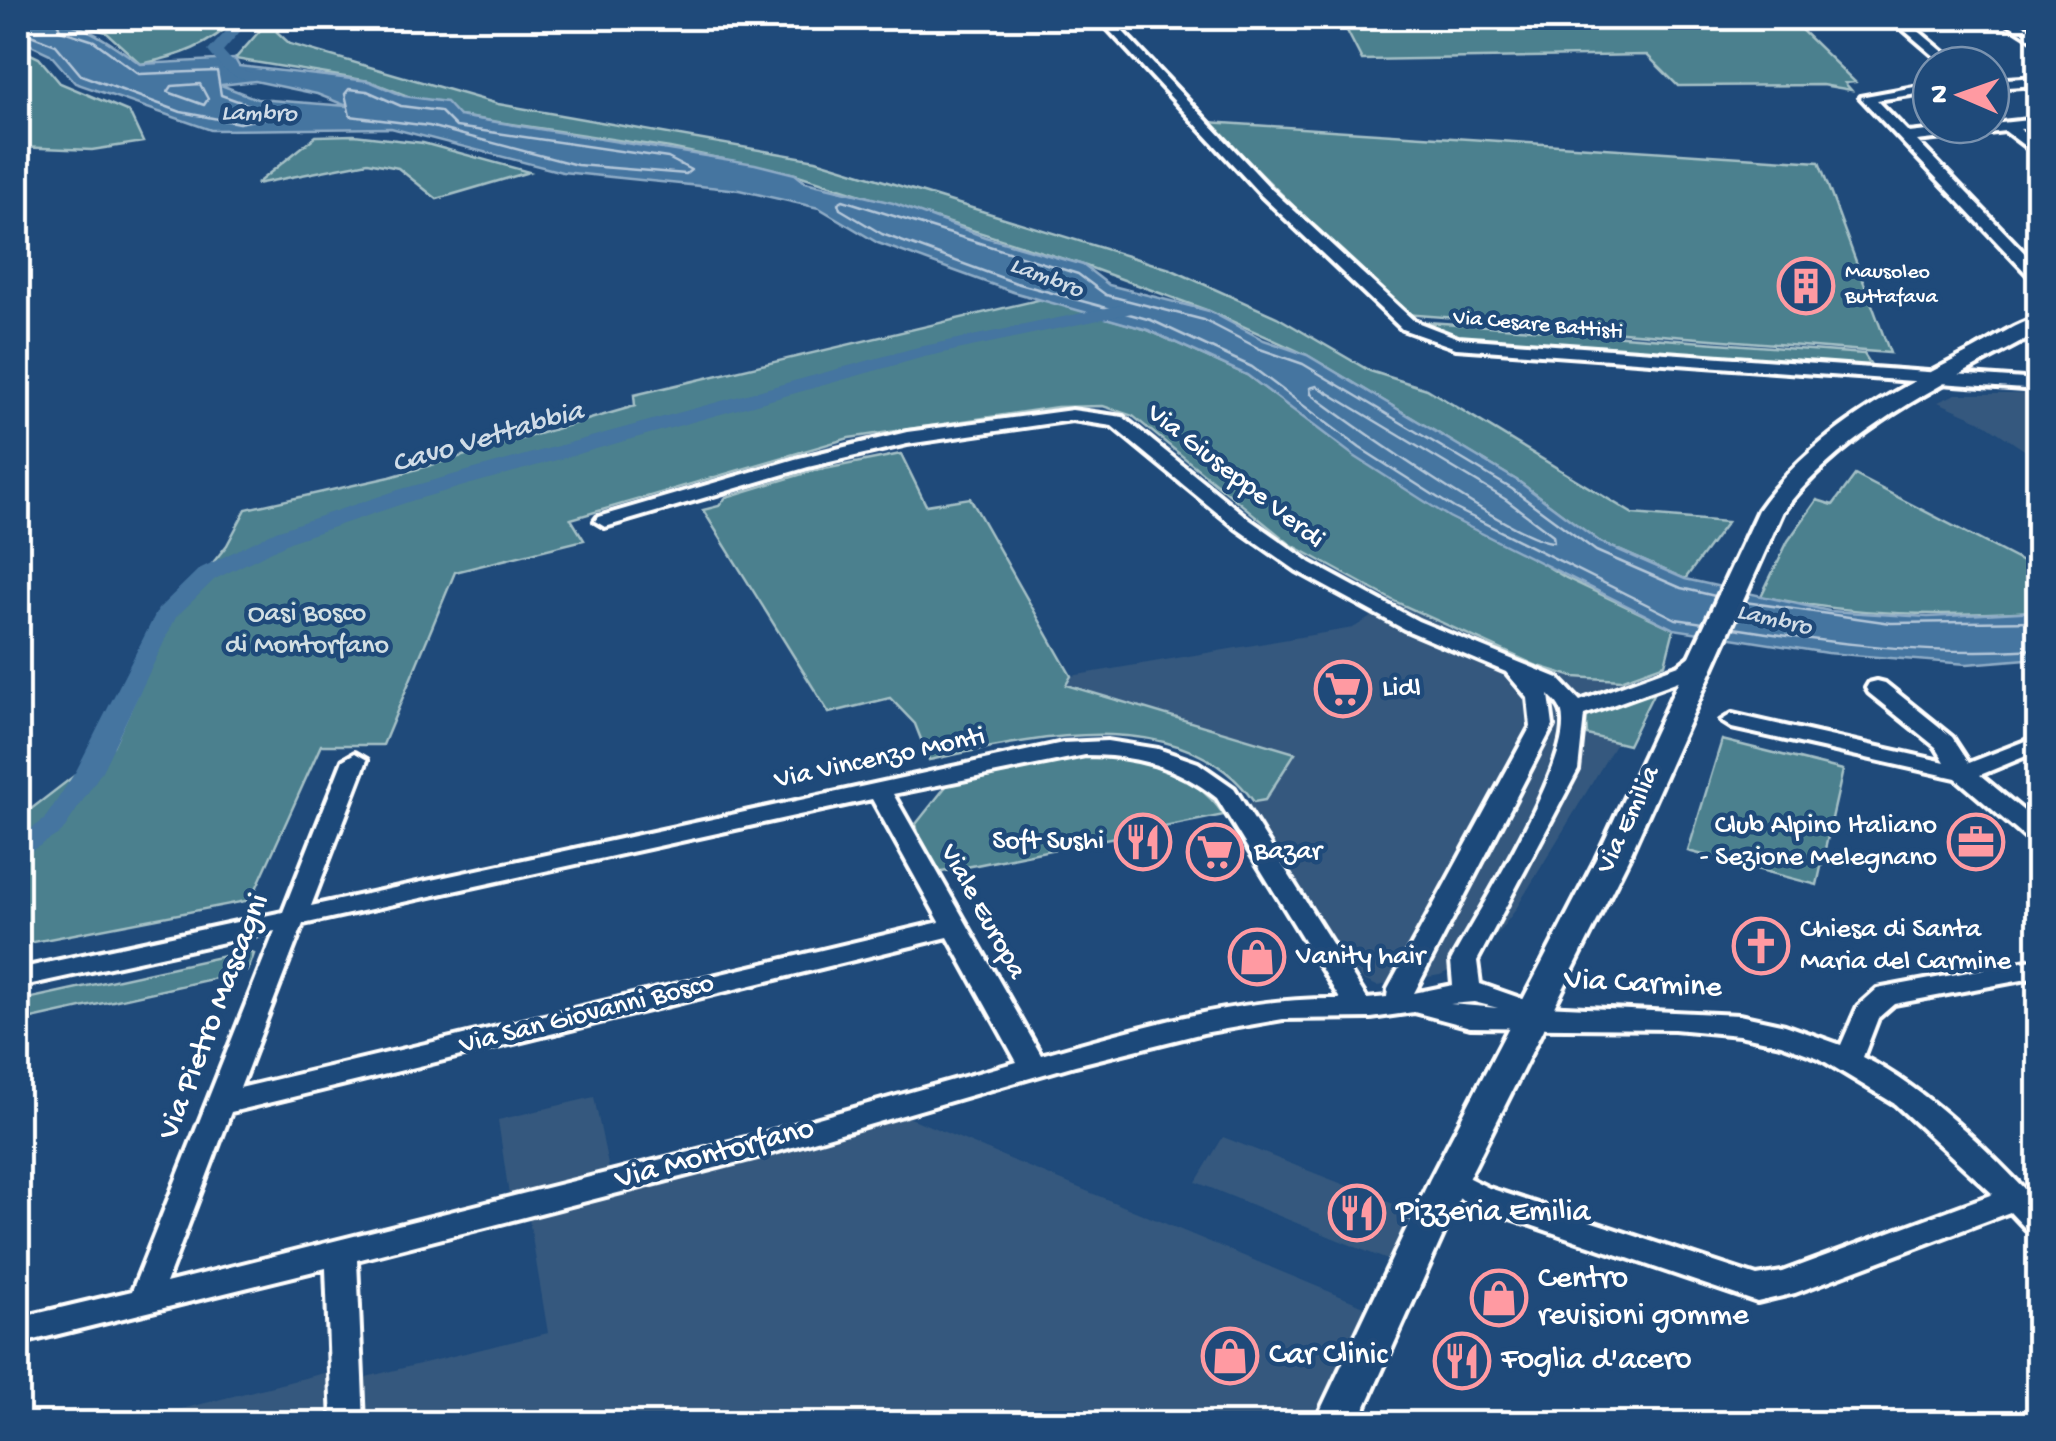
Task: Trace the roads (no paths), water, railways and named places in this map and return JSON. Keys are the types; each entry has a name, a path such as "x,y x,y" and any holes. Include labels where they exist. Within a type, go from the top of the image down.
{"street":[{"name":"Via Cesare Battisti","path":"1104,18 1266,192 1381,300 1424,334 1456,343 2038,385"},
{"path":"1896,18 1929,45"},
{"path":"2006,18 2038,38"},
{"path":"2011,82 2038,80"},
{"path":"1911,90 1870,94 1869,100 2038,276"},
{"path":"2011,126 2038,123"},
{"path":"2011,129 2038,152"},
{"path":"1905,138 1911,137"},
{"name":"Via Emilia","path":"1336,1424 1448,1179 1536,1014 1658,760 1740,572 1788,484 1827,446 2038,324"},
{"path":"1832,370 1863,378 1884,390 1888,402 1882,412"},
{"name":"Via Giuseppe Verdi","path":"604,522 893,441 1064,416 1107,417 1125,426 1242,524 1363,601 1509,669 1550,683 1602,690 1630,688"},
{"path":"1574,711 1687,670 1703,652"},
{"path":"1509,669 1539,696 1542,726 1401,989 1408,1004 1440,1013 1469,1018 1536,1014"},
{"path":"1468,990 1464,961 1566,770 1574,711 1550,683"},
{"path":"1877,688 1950,748 1964,772 2038,836"},
{"path":"1732,721 1964,772 2038,743"},
{"name":"Via Vincenzo Monti","path":"18,978 1063,750 1113,748 1171,758 1210,778 1233,802 1359,1008"},
{"name":"Via Pietro Mascagni","path":"143,1301 355,760"},
{"name":"Viale Europa","path":"880,790 1032,1064"},
{"name":"Via San Giovanni Bosco","path":"219,1104 955,927"},
{"path":"1848,1060 1867,1013 1886,996 2038,968"},
{"path":"1408,1004 1468,990 1495,995 1536,1014"},
{"name":"Via Montorfano","path":"18,1330 765,1144 1032,1064 1271,1010 1408,1004"},
{"name":"Via Carmine","path":"1536,1014 1741,1025 1790,1037 1848,1060 1913,1099 2038,1222"},
{"path":"1448,1179 1479,1196 1756,1289 1784,1284 2016,1198"},
{"path":"341,1251 348,1424"}],"water":[{"name":"Lambro","path":"18,18 56,21 97,35 141,64 235,59 239,66 369,81 404,96 446,102 459,116 755,164 795,174 805,182 893,203 985,237 1083,265 1109,285 1209,311 1264,340 1307,355 1518,481 1600,542 1685,579 1829,611 1928,617 2038,611 2038,658 1967,664 1827,653 1674,629 1449,517 1354,456 1247,375 1148,330 1013,292 878,243 819,208 739,190 562,172 391,128 211,130 75,83 50,54 18,39","holes":["255,81 317,94 347,106 257,99 221,85"]}],"waterway":[{"path":"245,18 215,51 235,73 249,76"},
{"name":"Cavo Vettabbia","path":"18,850 53,826 89,771 166,614 207,574 284,536 406,495 921,352 1126,309"}],"place":[{"name":"Mausoleo Buttafava","path":"1806,286"},
{"name":"Lidl","path":"1343,689"},
{"name":"Soft Sushi","path":"1143,842"},
{"name":"Club Alpino Italiano - Sezione Melegnano","path":"1976,842"},
{"name":"Bazar","path":"1215,852"},
{"name":"Chiesa di Santa Maria del Carmine","path":"1761,946"},
{"name":"Vanity hair","path":"1257,957"},
{"name":"Pizzeria Emilia","path":"1357,1213"},
{"name":"Centro revisioni gomme","path":"1499,1298"},
{"name":"Car Clinic","path":"1230,1356"},
{"name":"Foglia d'acero","path":"1462,1361"}],"park label":[{"name":"Oasi Bosco di Montorfano","path":"307,630"}]}
